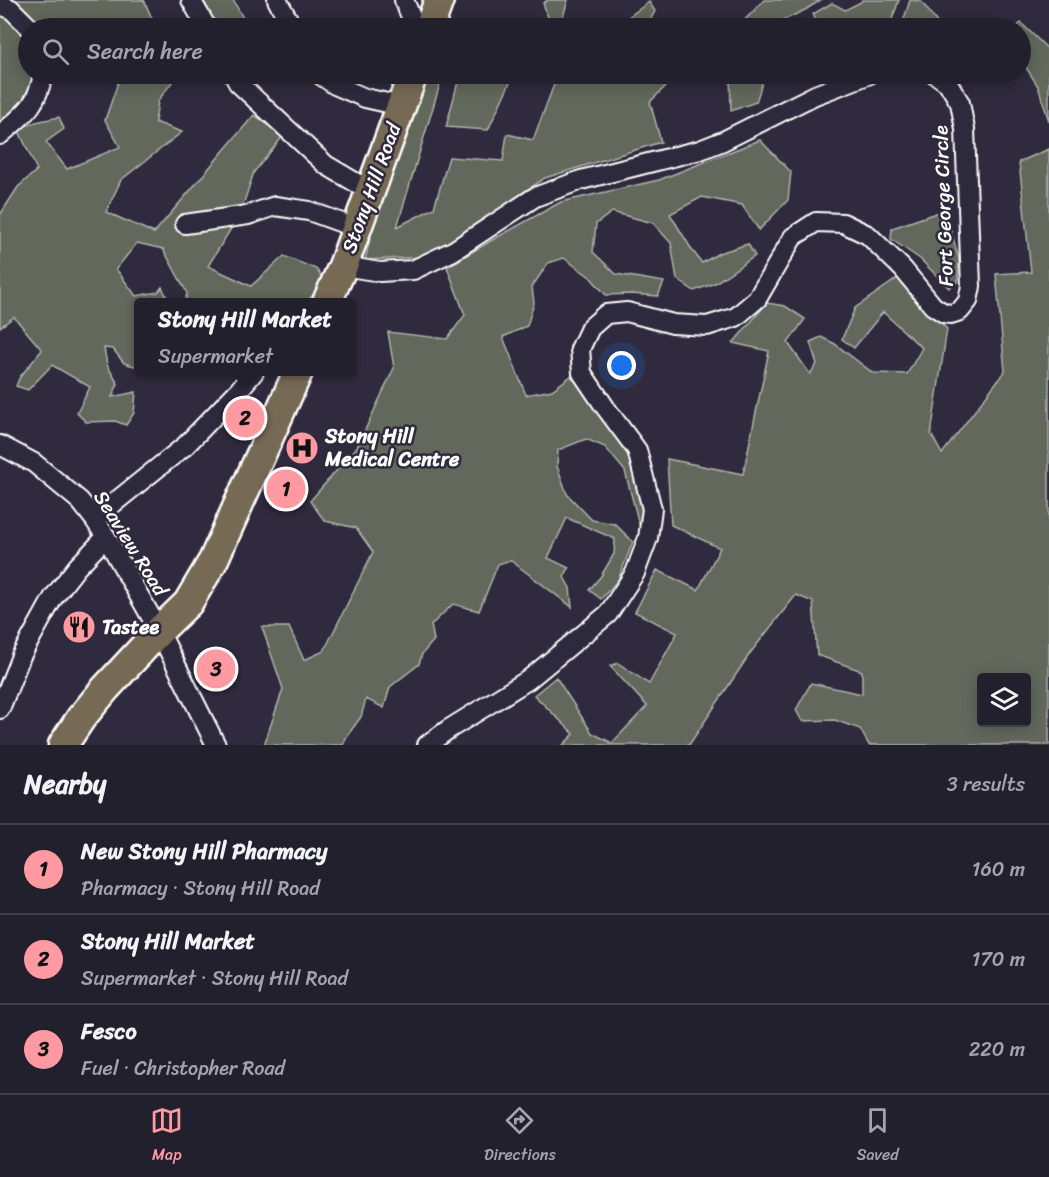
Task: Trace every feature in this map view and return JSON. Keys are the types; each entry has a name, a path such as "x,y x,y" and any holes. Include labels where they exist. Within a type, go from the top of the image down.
{"main road":[{"path":"433,18 439,0"},
{"name":"Stony Hill Road","path":"327,298 343,266 409,84"},
{"path":"63,745 81,718 105,689 188,603 213,561 296,376"}],"street":[{"path":"191,0 201,18"},
{"path":"277,0 287,18"},
{"path":"404,0 412,18"},
{"path":"0,4 11,9 20,18"},
{"path":"0,135 29,111 38,95 41,84"},
{"path":"239,84 326,165 370,191"},
{"path":"334,84 365,98 401,106"},
{"path":"343,266 380,272 413,270 453,251 536,197 581,180 700,150 723,141 815,95 844,84"},
{"name":"Fort George Circle","path":"427,745 528,680 609,614 635,573 648,538 652,509 637,450 582,374 580,349 590,328 598,321 606,315 627,312 673,324 707,326 736,317 757,299 793,237 816,222 843,223 868,235 903,269 933,306 944,313 951,314 960,311 968,301 971,286 964,129 960,103 949,84"},
{"path":"185,224 248,215 275,207 309,211 356,228"},
{"path":"94,519 186,445 251,376"},
{"name":"Seaview Road","path":"0,445 34,463 80,501 94,519 159,631 216,745"},
{"path":"0,709 21,656 53,598 77,567 106,537"}],"green space":[{"path":"12,0 144,0 152,18 31,18 17,2"},
{"path":"203,0 233,0 243,18 213,18"},
{"path":"548,0 568,0 563,18 548,18 543,3"},
{"path":"764,0 821,0 788,18 747,18"},
{"path":"862,0 899,0 893,18 815,18 813,14 832,3 845,10"},
{"path":"910,0 921,1 934,18 904,18"},
{"path":"649,2 655,11 651,18 627,18"},
{"path":"0,8 18,25 18,84 34,84 26,107 0,131"},
{"path":"1031,33 1049,50 1049,121 1038,86 1031,75"},
{"path":"118,84 171,84 158,101 155,122 182,132 121,180 106,212 154,233 254,115 284,135 254,172 240,214 208,266 251,286 284,256 316,269 322,277 321,287 310,298 186,298 187,293 163,249 137,243 116,269 136,296 158,292 162,287 167,298 134,298 134,366 124,363 113,349 104,348 107,365 118,384 112,397 136,392 134,413 126,425 115,421 86,422 77,413 90,387 52,365 28,390 16,386 20,377 42,350 14,317 0,327 0,215 18,187 37,170 18,129 59,117 64,129 46,142 67,169 120,147 105,120"},
{"path":"417,84 440,84 397,227 434,208 449,157 503,161 507,134 533,140 554,84 668,84 650,102 661,142 545,178 426,257 365,260 390,154"},
{"path":"457,84 509,84 488,130 446,127"},
{"path":"730,84 762,84 756,102 731,111"},
{"path":"760,140 791,172 788,200 759,230 742,205 702,197 670,214 702,263 719,253 748,244 755,256 715,283 694,291 677,279 671,243 653,223 612,212 596,224 593,252 616,274 664,282 658,296 606,295 590,277 564,258 548,263 532,287 534,303 527,326 503,337 526,395 552,390 571,376 619,437 634,463 645,515 639,524 625,471 605,447 586,439 558,450 557,466 567,494 592,520 615,524 633,542 618,580 601,599 589,590 601,576 614,554 615,539 567,518 548,558 569,568 564,577 570,588 572,607 510,560 498,564 479,611 453,604 431,625 434,640 422,654 419,664 390,687 384,708 366,699 361,717 343,745 264,745 283,689 262,627 289,627 304,660 324,651 373,552 356,528 325,521 310,501 357,447 394,368 388,332 447,339 465,315 447,267 561,202 659,180"},
{"path":"1049,149 1049,745 869,745 860,729 835,720 802,721 796,710 811,683 862,694 862,671 817,655 813,602 796,595 751,652 689,745 563,745 574,734 534,695 556,677 592,733 612,743 647,706 610,666 618,663 649,684 677,633 635,612 657,570 698,590 720,548 671,525 667,459 743,474 769,351 733,343 767,303 785,306 805,319 788,343 810,374 817,364 810,342 821,337 835,344 873,373 907,374 922,348 883,312 854,348 842,339 855,308 898,278 947,329 931,434 942,454 1005,371 996,274 1031,272 1019,162"},
{"path":"945,210 959,259 958,281 949,288 920,259 891,239 892,228"}],"place":[{"name":"Stony Hill Market","path":"245,418"},
{"name":"Stony Hill Medical Centre","path":"302,448"},
{"name":"New Stony Hill Pharmacy","path":"286,489"},
{"name":"Tastee","path":"79,627"},
{"name":"Fesco","path":"216,669"}]}
